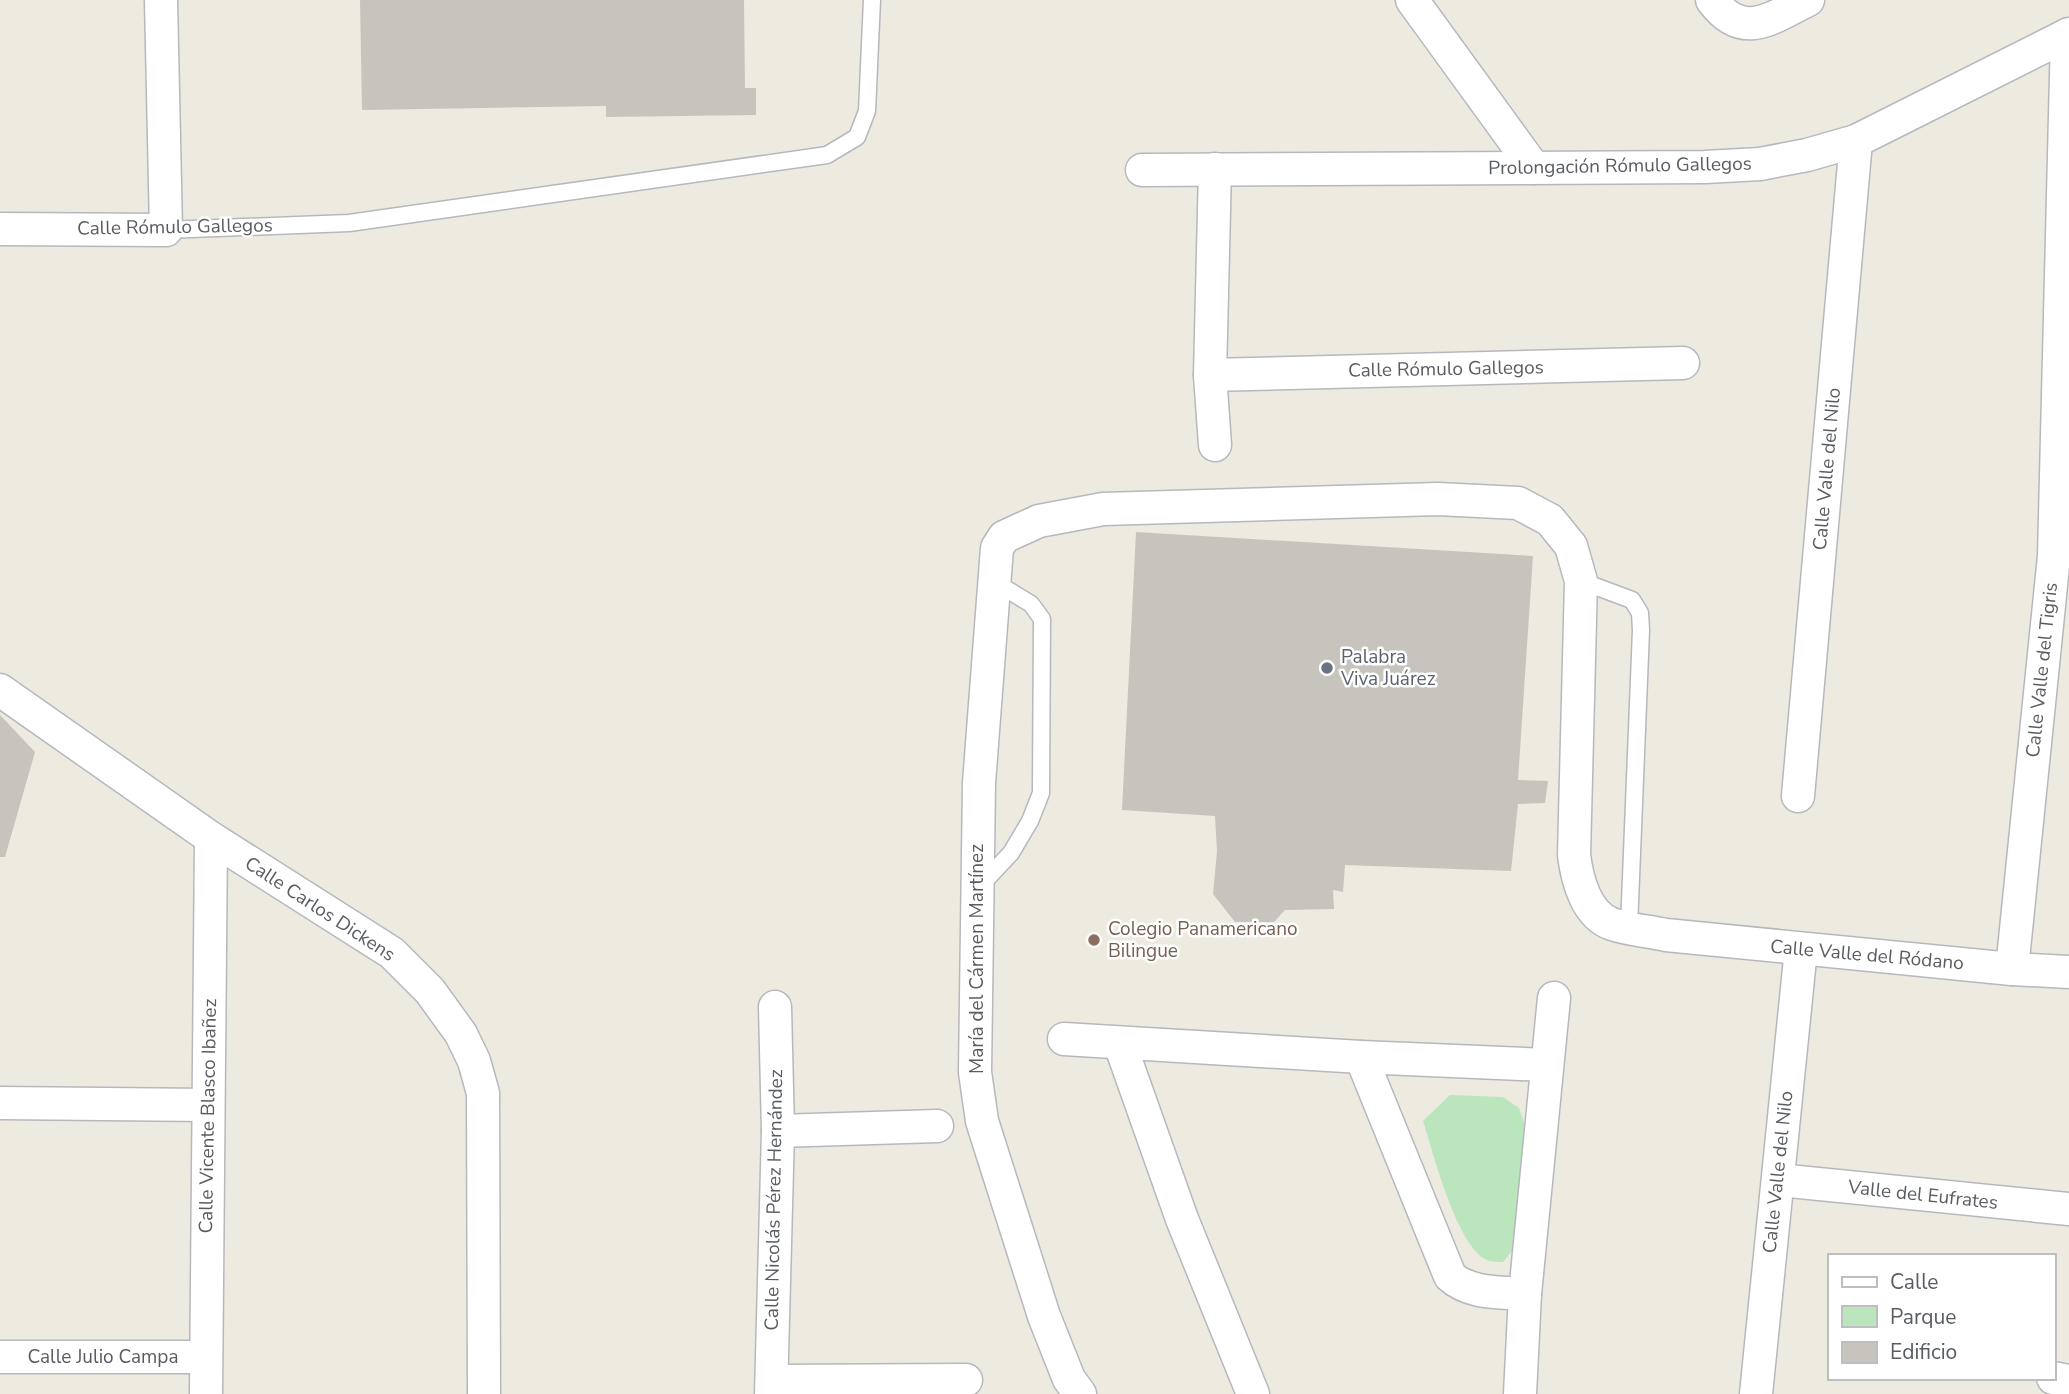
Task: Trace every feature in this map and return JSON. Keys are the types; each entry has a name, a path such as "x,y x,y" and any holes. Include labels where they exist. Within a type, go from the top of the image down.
{"street":[{"path":"161,0 166,230"},
{"path":"1412,0 1534,168"},
{"path":"1712,0 1728,18 1740,24 1768,19 1808,0"},
{"name":"Prolongación Rómulo Gallegos","path":"1142,170 1705,167 1760,164 1856,141 2068,34"},
{"name":"Calle Valle del Tigris","path":"2012,969 2061,555 2068,34"},
{"name":"Calle Valle del Nilo","path":"1798,796 1856,141"},
{"path":"1215,169 1210,375 1215,445"},
{"name":"Calle Rómulo Gallegos","path":"0,229 166,230"},
{"name":"Calle Rómulo Gallegos","path":"1210,375 1683,363"},
{"name":"Calle Valle del Ródano","path":"997,548 1004,537 1039,521 1103,509 1451,499 1518,503 1550,520 1571,546 1581,581 1574,855 1577,880 1595,912 1610,924 1666,935 2012,969 2069,972"},
{"name":"María del Cármen Martínez","path":"997,548 979,783 975,1072 982,1121 1044,1316 1069,1379 1080,1394"},
{"name":"Calle Carlos Dickens","path":"0,690 211,838 392,953 430,991 461,1034 474,1061 483,1093 484,1394"},
{"name":"Calle Vicente Blasco Ibañez","path":"206,1394 211,838"},
{"name":"Calle Valle del Nilo","path":"1756,1394 1801,949"},
{"path":"1520,1394 1525,1294 1553,998"},
{"name":"Calle Nicolás Pérez Hernández","path":"771,1387 778,1131 775,1007"},
{"path":"1064,1039 1546,1065"},
{"path":"1120,1044 1182,1219 1253,1394"},
{"path":"1361,1057 1450,1276 1458,1284 1472,1289 1525,1294"},
{"path":"0,1103 208,1105"},
{"path":"778,1131 937,1126"},
{"name":"Valle del Eufrates","path":"1778,1180 2069,1209"},
{"name":"Calle Julio Campa","path":"0,1357 205,1357"},
{"path":"771,1387 966,1380"}],"lane":[{"name":"Calle Rómulo Gallegos","path":"166,230 349,223 827,155 857,137 867,111 872,0"},
{"path":"1581,581 1632,600 1640,613 1642,629 1629,927"},
{"path":"977,889 1011,853 1030,821 1041,793 1042,619 1031,604 995,582"}],"green space":[{"path":"1450,1095 1503,1097 1519,1108 1525,1126 1513,1250 1503,1262 1487,1260 1476,1252 1466,1237 1456,1218 1433,1154 1423,1121"}],"building":[{"path":"360,0 744,0 745,88 756,88 756,115 606,117 606,106 362,110"},
{"name":"Palabra Viva Juárez","path":"1136,532 1533,556 1518,780 1548,781 1545,803 1518,804 1511,871 1345,865 1343,892 1333,890 1334,909 1285,910 1274,922 1235,922 1213,894 1217,851 1215,816 1122,810"},
{"path":"0,715 35,752 5,857 0,857"}],"place":[{"name":"Palabra Viva Juárez","path":"1327,668"},
{"name":"Colegio Panamericano Bilingue","path":"1094,940"}]}
